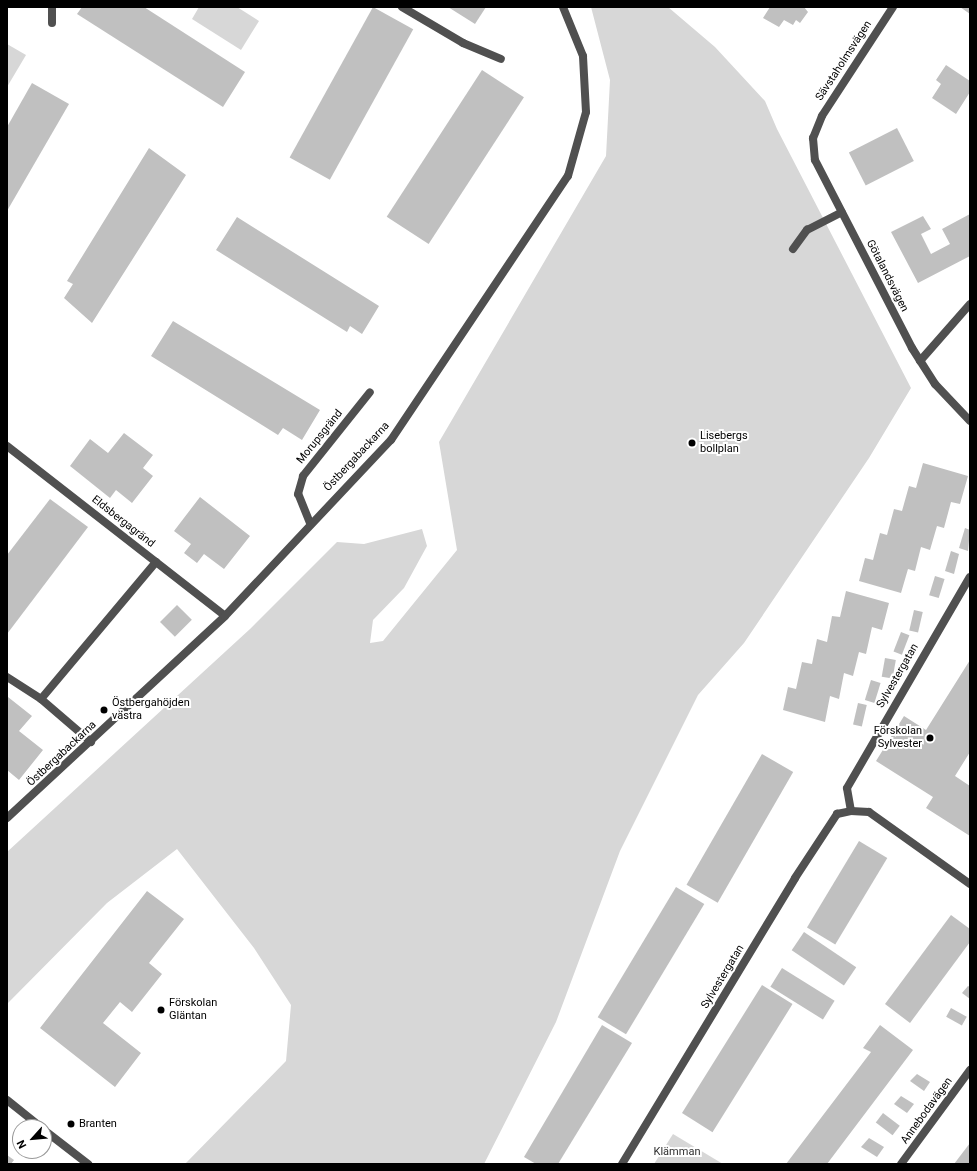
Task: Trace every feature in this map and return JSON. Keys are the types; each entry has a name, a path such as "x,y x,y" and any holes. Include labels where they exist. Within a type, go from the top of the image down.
{"street":[{"path":"52,7 52,23"},
{"path":"402,7 462,43 501,59"},
{"name":"Östbergabackarna","path":"7,818 91,742 225,616 310,523 391,440 568,176 586,112 583,56 563,7"},
{"name":"Sävstaholmsvägen","path":"817,129 822,116 893,7"},
{"name":"Götalandsvägen","path":"817,129 813,138 815,160 842,212 920,360 935,384 970,421"},
{"path":"793,249 807,230 842,212"},
{"path":"920,360 970,304"},
{"name":"Morupsgränd","path":"310,523 298,494 303,476 370,392"},
{"name":"Eldsbergagränd","path":"7,446 225,616"},
{"path":"41,699 156,562"},
{"name":"Sylvestergatan","path":"622,1164 795,878 837,814 851,811 847,788 970,577"},
{"path":"7,677 41,699 91,742"},
{"path":"851,811 869,812 970,884"},
{"name":"Annebodavägen","path":"901,1164 970,1070"},
{"path":"7,1100 31,1119"},
{"path":"52,1136 88,1164"}],"green space":[{"path":"199,7 237,7 259,21 241,50 192,19"},
{"path":"591,7 668,7 715,47 765,101 777,129 911,388 869,458 744,643 698,695 620,851 556,1022 484,1164 185,1164 286,1061 291,1005 254,948 177,849 107,903 7,1004 7,852 250,629 337,542 364,544 422,529 427,546 404,588 373,620 370,643 383,641 457,550 439,442 606,156 610,80"},
{"path":"7,44 26,55 7,87"},
{"name":"Klämman","path":"673,1134 723,1164 654,1164"}],"building":[{"path":"82,7 144,7 245,72 223,107 77,14"},
{"path":"373,7 413,29 330,180 290,157"},
{"path":"448,7 486,7 475,24"},
{"path":"770,7 804,7 808,12 800,23 796,20 793,25 784,20 779,27 763,18"},
{"path":"960,7 970,7 970,14"},
{"path":"946,65 970,81 970,92 956,114 932,98 941,84 936,80"},
{"path":"482,70 524,97 429,244 387,217"},
{"path":"32,83 69,104 7,211 7,127"},
{"path":"897,128 914,161 866,185 849,153"},
{"path":"149,148 186,175 92,323 64,298 73,284 67,281"},
{"path":"970,214 970,256 918,283 891,232 923,216 931,229 921,234 931,254 950,244 942,229"},
{"path":"237,217 379,306 362,334 350,326 347,332 216,250"},
{"path":"173,321 320,410 302,440 283,428 278,435 151,356"},
{"path":"124,433 153,455 143,468 153,476 132,503 116,490 110,498 70,466 90,439 108,453"},
{"path":"923,463 968,476 960,504 951,502 944,528 937,526 930,550 921,547 915,571 908,569 901,593 859,581 865,558 873,560 880,533 887,535 894,509 902,511 909,486 916,488"},
{"path":"200,497 250,536 224,569 204,554 197,563 184,553 191,544 174,531"},
{"path":"50,499 88,527 7,634 7,555"},
{"path":"965,528 970,530 968,551 959,548"},
{"path":"951,551 959,554 954,574 945,571"},
{"path":"935,576 945,579 939,598 929,595"},
{"path":"846,591 889,603 882,630 872,627 866,654 859,652 853,676 844,673 839,699 830,696 825,722 783,710 788,687 796,689 802,662 812,664 817,639 827,642 832,616 840,617"},
{"path":"177,605 192,620 175,637 160,622"},
{"path":"914,610 923,612 918,632 909,630"},
{"path":"901,632 909,635 902,655 893,652"},
{"path":"885,658 896,660 893,679 882,677"},
{"path":"970,660 970,752 955,776 970,786 970,836 926,808 933,797 876,761 904,716 926,730"},
{"path":"871,680 881,683 874,703 865,700"},
{"path":"8,697 32,716 19,731 43,750 19,780 7,770"},
{"path":"858,703 867,705 862,726 853,724"},
{"path":"762,754 793,772 718,903 686,885"},
{"path":"859,841 887,858 835,945 807,928"},
{"path":"676,887 704,904 626,1034 598,1017"},
{"path":"147,891 184,919 149,963 162,974 132,1012 120,1002 103,1023 141,1053 115,1087 40,1028"},
{"path":"951,915 970,929 970,942 910,1023 885,1004"},
{"path":"804,932 856,967 844,985 792,950"},
{"path":"782,968 835,1001 823,1020 770,987"},
{"path":"762,985 793,1004 713,1132 682,1113"},
{"path":"968,986 970,987 970,999 962,993"},
{"path":"951,1008 967,1017 962,1025 946,1017"},
{"path":"602,1025 632,1043 558,1164 536,1164 524,1157"},
{"path":"880,1025 913,1050 827,1164 786,1164 871,1052 863,1048"},
{"path":"917,1074 930,1082 924,1091 910,1081"},
{"path":"901,1096 914,1104 907,1113 894,1104"},
{"path":"883,1113 900,1126 893,1135 876,1123"},
{"path":"869,1138 884,1147 877,1157 861,1147"},
{"path":"970,1143 970,1164 954,1164"},
{"path":"7,1155 14,1160 11,1164 7,1164"}],"place":[{"name":"Lisebergs bollplan","path":"692,443"},
{"name":"Östbergahöjden västra","path":"104,710"},
{"name":"Förskolan Sylvester","path":"930,738"},
{"name":"Förskolan Gläntan","path":"161,1010"},
{"name":"Branten","path":"71,1124"}]}
